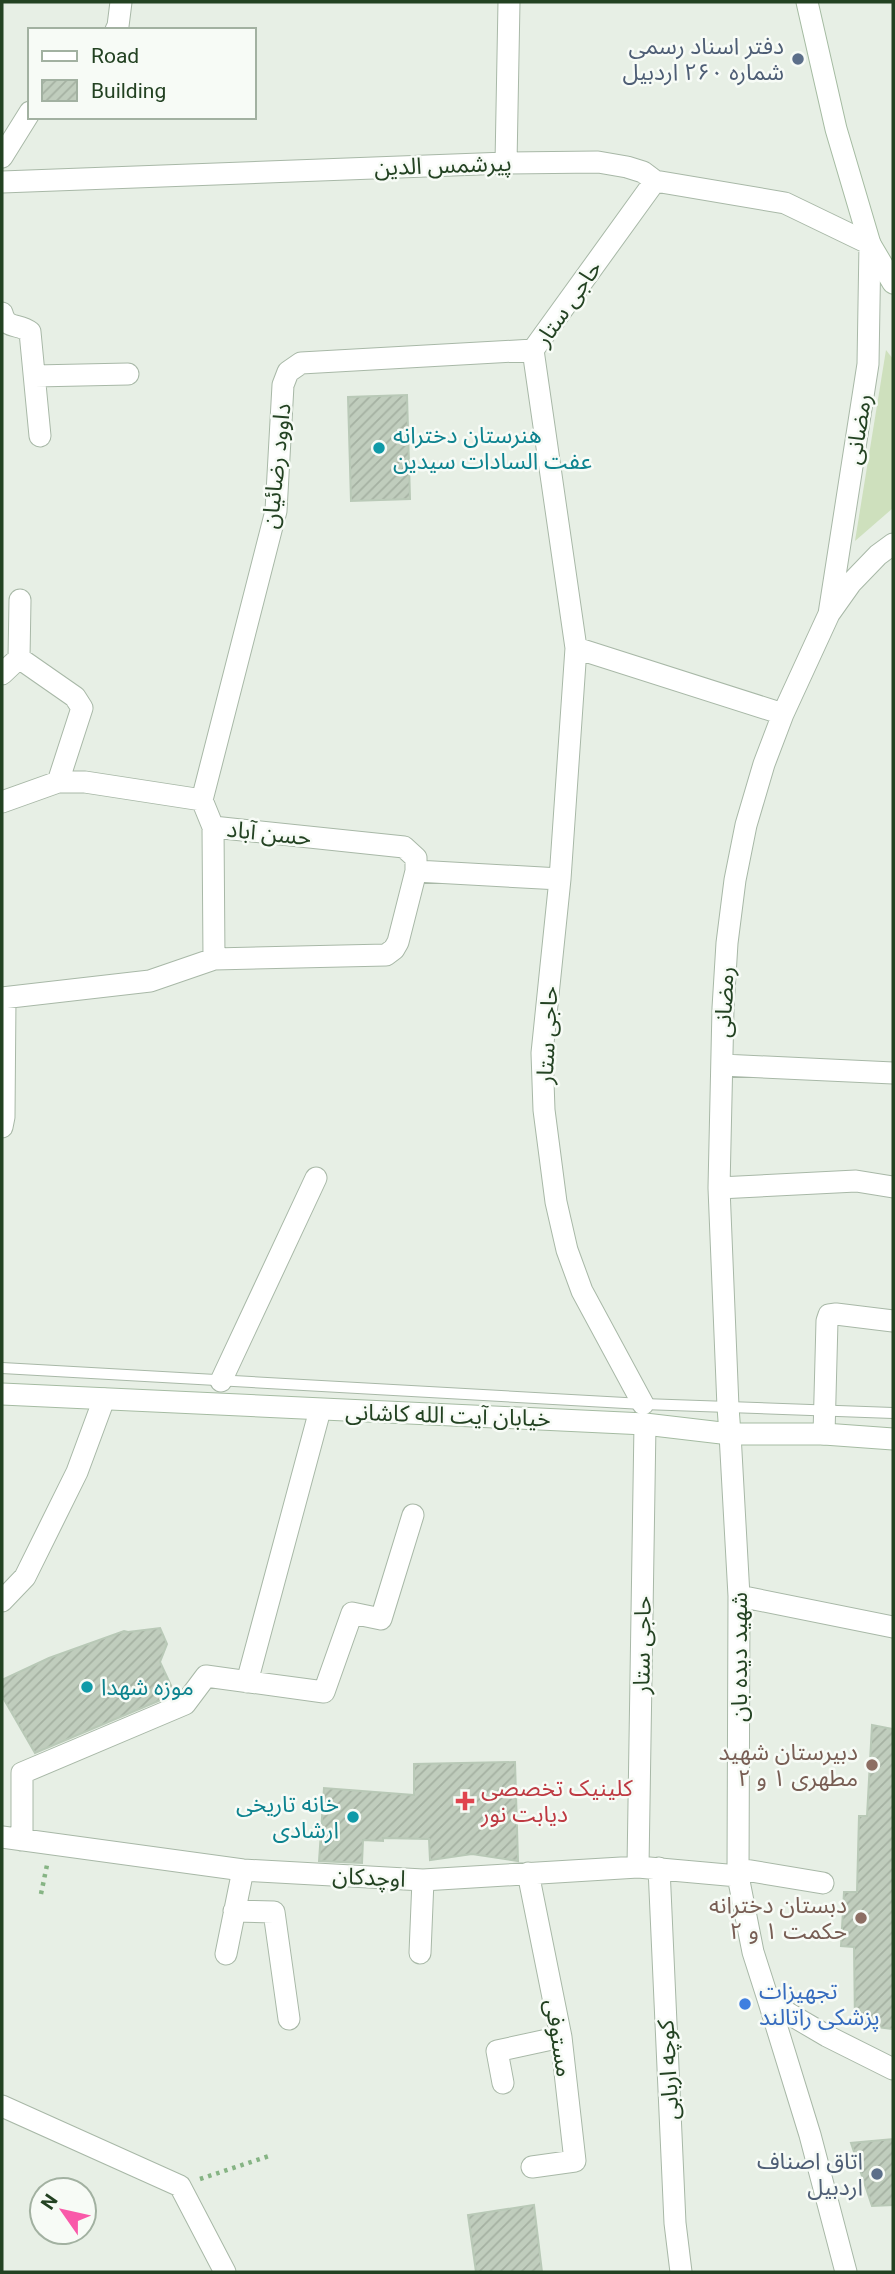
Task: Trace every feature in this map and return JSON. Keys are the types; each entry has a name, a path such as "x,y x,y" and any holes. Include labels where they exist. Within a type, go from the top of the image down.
{"street":[{"path":"117,28 121,2"},
{"path":"506,163 509,2"},
{"path":"807,2 836,129 870,244 893,283"},
{"path":"2,157 28,116"},
{"name":"پیرشمس الدین","path":"2,182 598,162 643,172 655,181 785,203 870,244"},
{"name":"حاجی ستار","path":"648,1868 644,1414 582,1291 567,1250 556,1202 544,1110 542,1053 561,878 576,648 533,350 655,181"},
{"name":"رمضانی","path":"829,614 868,365 870,244"},
{"path":"2,313 4,321 10,326 26,328 30,332 40,436"},
{"name":"داوود رضائیان","path":"202,800 276,511 283,385 288,372 301,363 533,350"},
{"path":"35,376 128,374"},
{"name":"رمضانی","path":"728,1407 719,1188 727,943 735,880 746,825 760,776 783,714 829,614 851,583 878,555 893,544"},
{"path":"2,674 19,658 20,600"},
{"path":"576,648 783,714"},
{"path":"19,658 75,697 82,708 58,782"},
{"name":"حسن آباد","path":"2,802 58,782 85,782 202,800 214,827 404,847 415,858 416,871"},
{"path":"214,827 214,959"},
{"path":"2,1127 4,998 150,981 214,959 386,955 398,942 416,871 561,878"},
{"path":"722,1065 893,1073"},
{"path":"221,1381 316,1178"},
{"path":"719,1188 856,1181 893,1187"},
{"path":"824,1434 829,1315 893,1321"},
{"name":"خیابان آیت الله کاشانی","path":"2,1394 320,1410 644,1414 730,1434 824,1434 893,1439"},
{"path":"2,1601 25,1577 77,1472 104,1399"},
{"name":"شهید دیده بان","path":"728,1407 739,1596 738,1873 753,1952 810,2135 846,2272"},
{"path":"247,1682 320,1410"},
{"path":"12,1839 22,1773 185,1704 206,1676 324,1692 352,1613 381,1619 413,1516"},
{"path":"739,1596 893,1627"},
{"name":"اوچدکان","path":"12,1839 243,1870 423,1880 648,1868 738,1873 823,1883"},
{"name":"کوچه اربابی","path":"648,1868 681,2272"},
{"path":"226,1954 243,1870"},
{"name":"مستوفی","path":"528,1873 561,2037 575,2161 532,2167"},
{"path":"420,1953 423,1880"},
{"path":"234,1911 274,1912 289,2018"},
{"path":"769,2002 827,2036 893,2069"},
{"path":"503,2083 497,2051 561,2037"},
{"path":"2,2106 180,2186 225,2272"}],"lane":[{"path":"2,1368 221,1381 644,1414 728,1407 893,1413"}],"path":[{"path":"180,2186 269,2156"}],"green space":[{"path":"886,350 893,359 893,508 855,541"}],"building":[{"name":"هنرستان دخترانه عفت السادات سیدین","path":"407,395 410,499 351,501 348,397"},
{"name":"موزه شهدا","path":"160,1628 167,1644 160,1662 175,1694 35,1753 2,1696 2,1680 49,1658 124,1631"},
{"path":"872,1725 893,1729 893,2029 855,2024 854,1947 841,1946 844,1892 857,1892 859,1816 867,1816"},
{"name":"کلینیک تخصصی دیابت نور","path":"515,1762 518,1861 472,1854 430,1860 429,1839 383,1838 383,1841 363,1840 362,1863 319,1861 324,1788 414,1795 414,1764"},
{"name":"اتاق اصناف اردبیل","path":"893,2139 893,2205 872,2206 851,2143"},
{"path":"534,2205 542,2272 476,2272 468,2215"}],"place":[{"name":"دفتر اسناد رسمی شماره ۲۶۰ اردبیل","path":"798,59"},
{"name":"هنرستان دخترانه عفت السادات سیدین","path":"379,448"},
{"name":"موزه شهدا","path":"87,1687"},
{"name":"دبیرستان شهید مطهری ۱ و ۲","path":"872,1765"},
{"name":"کلینیک تخصصی دیابت نور","path":"465,1801"},
{"name":"خانه تاریخی ارشادی","path":"353,1817"},
{"name":"دبستان دخترانه حکمت ۱ و ۲","path":"861,1918"},
{"name":"تجهیزات پزشکی راتالند","path":"745,2004"},
{"name":"اتاق اصناف اردبیل","path":"877,2174"}]}
